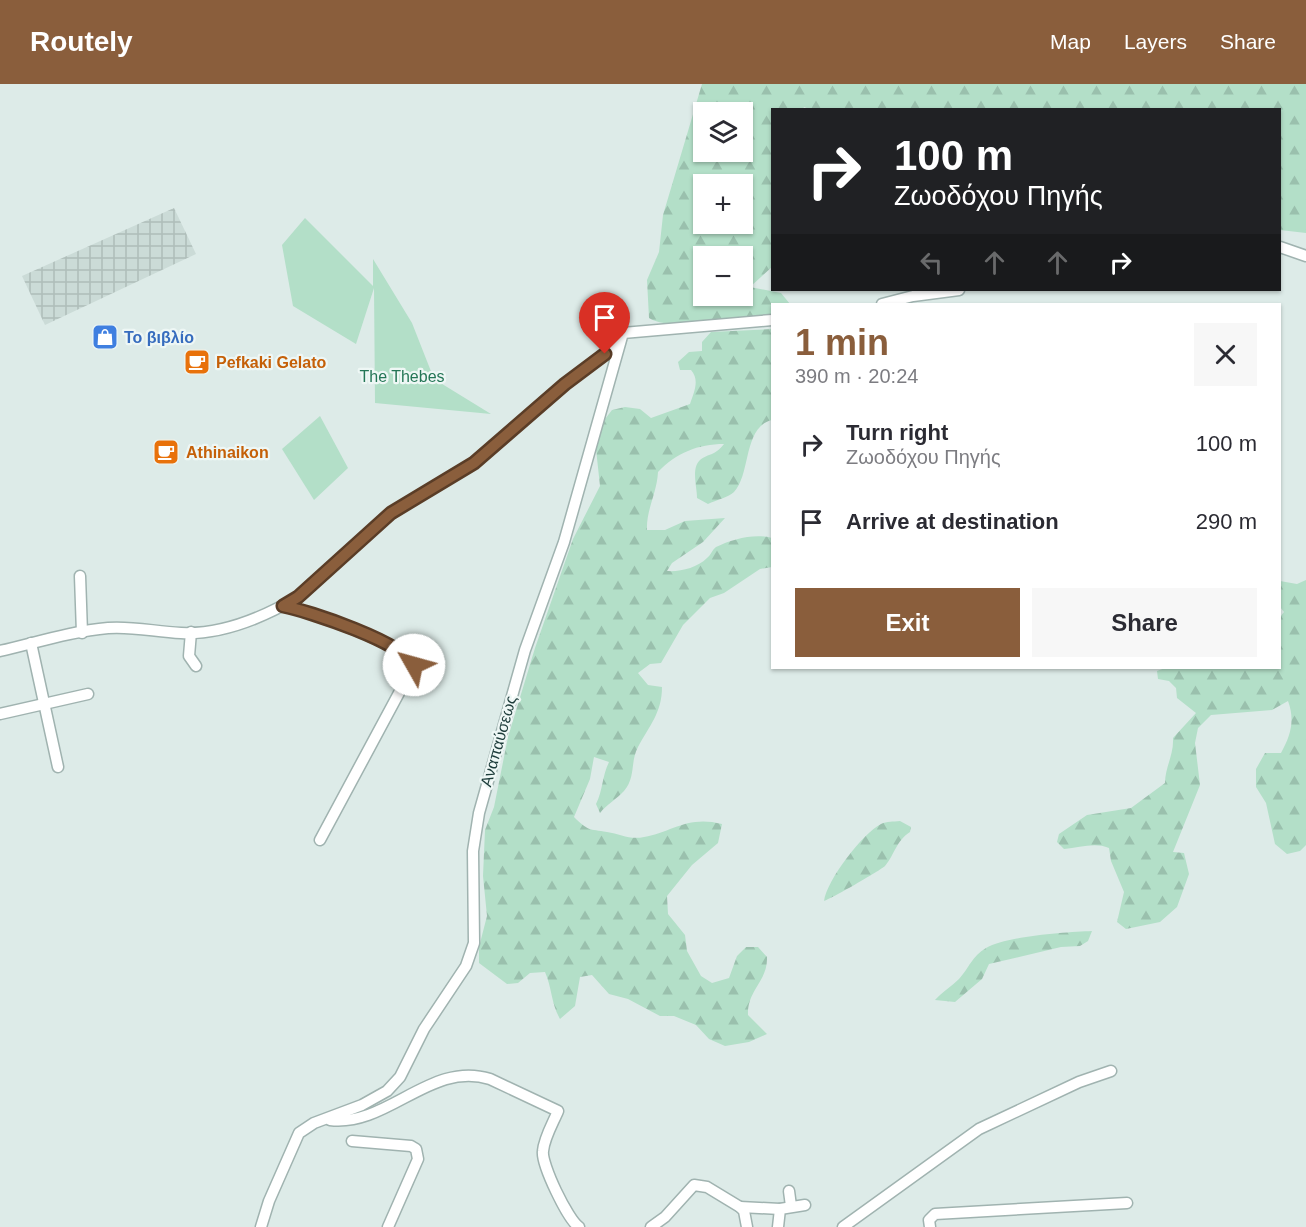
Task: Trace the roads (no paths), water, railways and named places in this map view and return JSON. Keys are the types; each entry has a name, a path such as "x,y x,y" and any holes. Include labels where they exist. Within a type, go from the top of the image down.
{"street":[{"path":"1281,247 1306,256"},
{"path":"886,303 914,296 952,291"},
{"path":"0,651 82,633 126,627 191,632 236,624 283,606 298,597 391,513 474,463 565,384 620,342 623,333 771,320"},
{"name":"Αναπαύσεως","path":"261,1227 293,1144 306,1128 362,1105 387,1090 400,1077 424,1029 466,966 474,943 473,851 479,813 514,684 564,543 620,342"},
{"path":"594,364 603,369 610,379"},
{"path":"80,576 82,633"},
{"path":"283,606 351,628 401,652 411,659 414,665 320,840"},
{"path":"191,632 189,656 196,666"},
{"path":"31,643 58,767"},
{"path":"0,714 88,694"},
{"path":"843,1227 979,1129 1079,1082 1111,1071"},
{"path":"327,1119 348,1121 370,1116 428,1085 451,1077 479,1076 490,1079 558,1111 543,1149 544,1162 571,1220 579,1227"},
{"path":"352,1141 411,1146 416,1149 418,1159 388,1227"},
{"path":"651,1227 665,1217 694,1185 707,1188 740,1207 744,1211 747,1227"},
{"path":"778,1227 786,1208 789,1191"},
{"path":"930,1227 929,1220 935,1214 1127,1203"},
{"path":"740,1207 786,1208 805,1205"}],"place":[{"name":"Το βιβλίο","path":"105,337"},
{"name":"Pefkaki Gelato","path":"197,362"},
{"name":"Athinaikon","path":"166,452"}],"park label":[{"name":"The Thebes","path":"402,376"}]}
